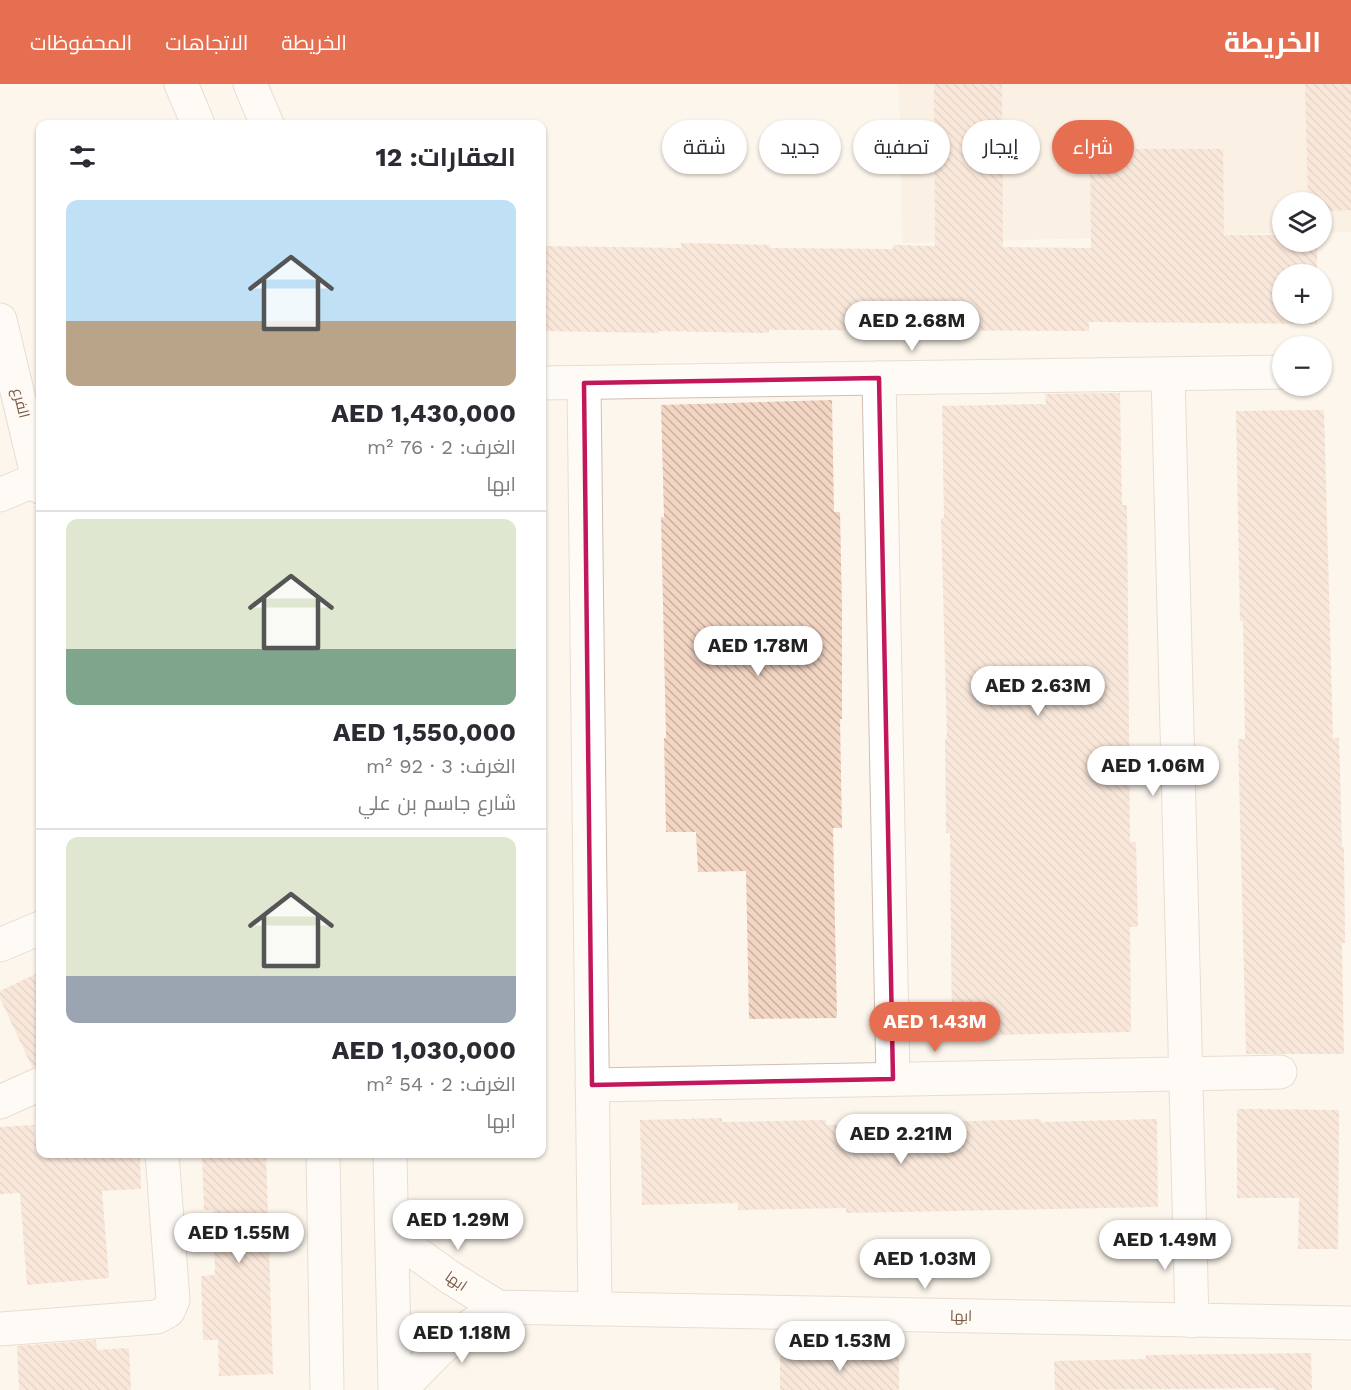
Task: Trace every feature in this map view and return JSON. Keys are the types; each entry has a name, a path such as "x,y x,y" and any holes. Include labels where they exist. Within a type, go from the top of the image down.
{"street":[{"path":"182,84 196,120"},
{"path":"250,84 265,120"},
{"name":"الفرع","path":"0,320 36,462"},
{"path":"546,383 1272,372"},
{"path":"1168,374 1192,1321"},
{"path":"879,378 893,1079"},
{"path":"584,382 595,1309"},
{"path":"0,495 36,480"},
{"path":"0,945 36,930"},
{"path":"592,1085 1280,1072"},
{"path":"0,1102 36,1086"},
{"path":"0,1329 157,1317 168,1311 173,1300 162,1158"},
{"path":"323,1158 327,1390"},
{"path":"390,1158 395,1390"},
{"name":"ابها","path":"392,1225 416,1253 498,1307 1351,1323"},
{"path":"400,1390 439,1350 498,1307"}],"highlighted area":[{"path":"879,378 893,1079 592,1085 584,383"}],"shaded area":[{"path":"899,84 1351,84 1351,232 1332,233 1332,192 1272,192 1272,233 902,243 901,174 950,174 950,120 900,120"}],"building":[{"path":"934,84 1002,84 1002,120 962,120 962,174 1003,174 1003,247 1091,248 1090,174 1134,174 1134,149 1223,149 1224,235 1272,235 1272,252 1317,252 1317,264 1272,264 1272,324 1089,322 1089,331 769,330 769,333 546,331 546,246 681,248 681,243 770,245 770,248 893,249 893,245 935,246 935,174 950,174 950,120 934,120"},
{"path":"1305,84 1351,84 1351,210 1332,211 1332,192 1308,192"},
{"path":"1120,393 1122,505 1127,505 1130,842 1136,842 1138,927 1130,927 1131,1032 952,1036 950,833 946,833 945,739 947,739 941,518 944,518 942,406 1046,404 1045,394"},
{"path":"832,400 834,512 840,512 842,609 842,719 840,719 842,828 833,828 837,1018 749,1019 746,871 698,872 696,832 666,832 661,405"},
{"path":"1324,410 1333,738 1339,738 1342,847 1344,847 1345,943 1342,943 1344,1054 1246,1054 1238,739 1245,739 1236,411"},
{"path":"36,974 36,1066 32,1067 0,998 0,991"},
{"path":"1237,1109 1339,1110 1338,1249 1298,1249 1299,1198 1237,1198"},
{"path":"722,1118 722,1122 826,1120 826,1125 1041,1119 1041,1122 1157,1119 1158,1207 846,1213 846,1208 738,1210 738,1203 642,1205 640,1120"},
{"path":"34,1125 36,1158 140,1158 141,1189 102,1191 109,1278 27,1285 20,1193 0,1194 0,1127"},
{"path":"202,1158 266,1158 273,1374 219,1376 218,1340 203,1340 201,1276 215,1275 213,1210 204,1210"},
{"path":"96,1340 97,1350 129,1348 131,1390 19,1390 17,1346"},
{"path":"1311,1353 1312,1390 1274,1390 1274,1388 1055,1390 1054,1361 1146,1359 1146,1355"},
{"path":"899,1354 899,1390 780,1390 780,1356"}]}
